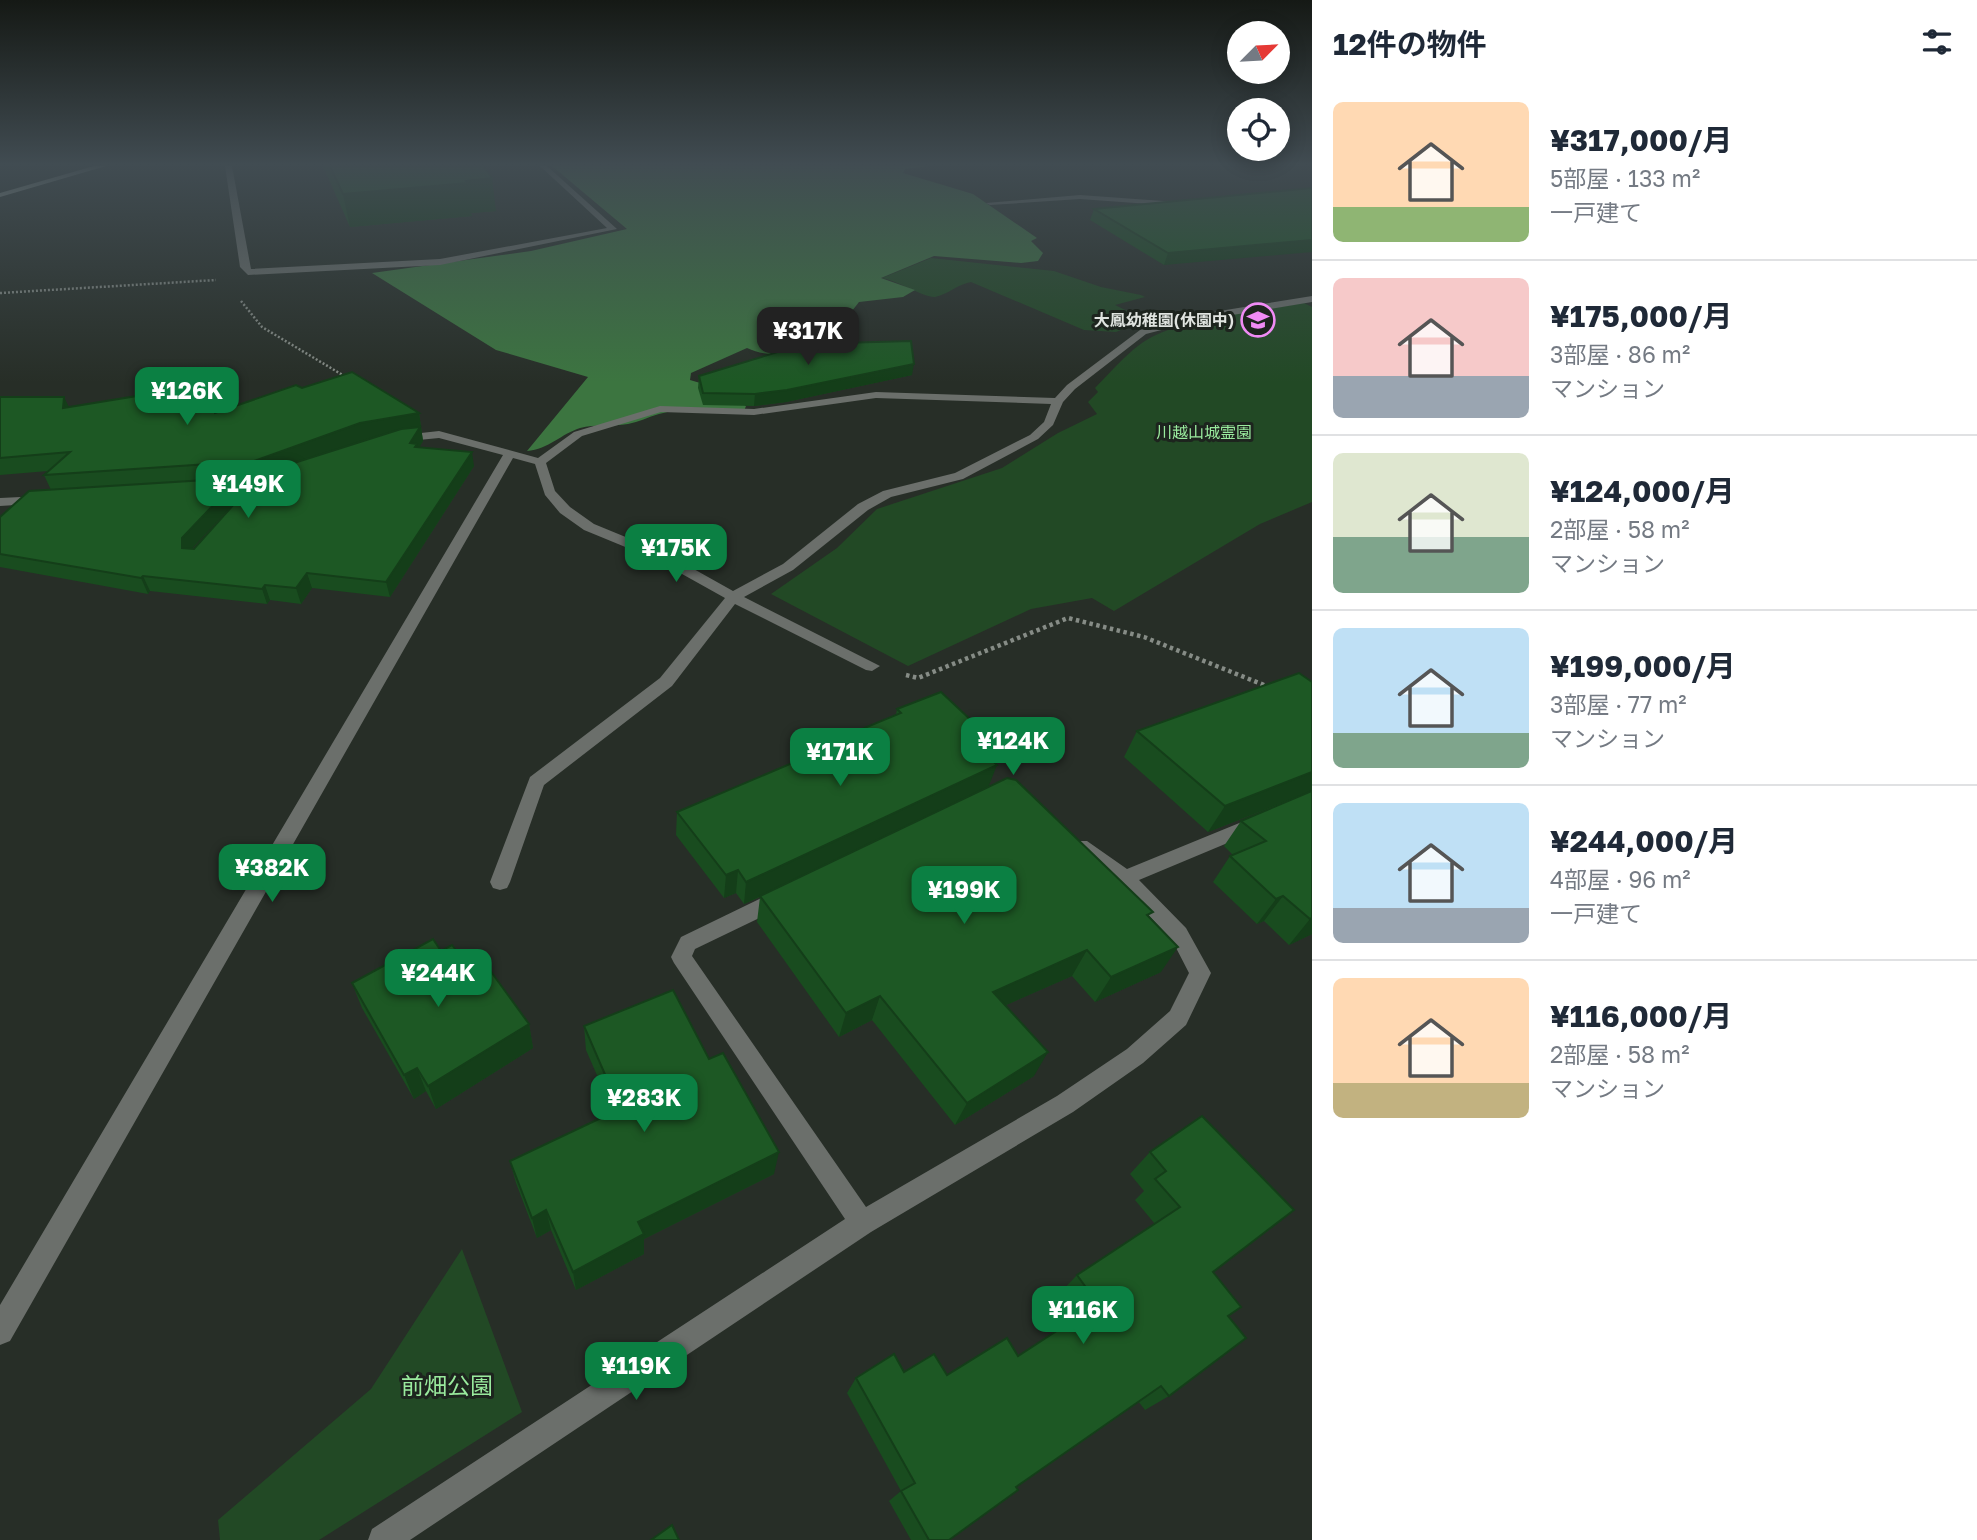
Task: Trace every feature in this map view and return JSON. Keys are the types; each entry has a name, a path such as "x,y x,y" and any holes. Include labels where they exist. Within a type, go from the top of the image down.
{"street":[{"path":"239,238 244,267 248,272 354,270 440,262 567,238"},
{"path":"500,882 536,782 666,682 733,597 788,567 863,507 887,494 959,475 1024,442 1049,424 1058,401 1071,387 1143,332 1195,318 1311,299"},
{"path":"381,443 405,436 439,434 540,462 578,434 660,410 754,412 876,395 1058,401"},
{"path":"0,1331 509,455"},
{"path":"540,462 549,492 565,510 589,527 662,557 733,597 872,666"},
{"path":"204,487 261,484 287,477"},
{"path":"244,502 261,484"},
{"path":"0,502 54,499"},
{"path":"1125,878 1275,815"},
{"path":"383,1540 862,1223 1065,1104 1135,1056 1178,1018 1200,973 1179,934 1125,878 1058,831"},
{"path":"799,890 688,943 681,957 862,1223"}],"path":[{"path":"248,272 235,282 238,296 262,327 354,381"},
{"path":"0,293 239,279"},
{"path":"872,666 918,678 1068,618 1144,637 1273,688"}],"green space":[{"path":"588,238 1037,238 1031,241 1043,253 1038,261 1021,263 934,256 881,278 915,290 903,297 859,302 852,311 830,324 851,335 786,354 747,348 691,373 690,380 714,387 746,406 744,411 680,410 628,424 586,427 527,451 588,377 496,350 372,273 531,251"},
{"path":"931,258 1054,271 1101,287 1141,295 1145,297 1115,305 1146,320 1116,332 1084,330 971,282 935,297 882,278"},
{"name":"川越山城霊園","path":"1304,303 1312,307 1312,502 1260,524 1114,611 1092,598 1031,609 908,666 771,594 837,548 877,509 1002,468 1058,433 1097,414 1088,402 1098,392 1095,388 1124,358 1148,339 1173,328 1209,318"},
{"name":"前畑公園","path":"462,1249 522,1412 319,1540 220,1540 218,1520 371,1389"}],"building":[{"path":"1143,238 1312,238 1312,240 1168,253"},
{"path":"911,341 914,364 787,390 755,394 703,393 699,376 804,344"},
{"path":"352,372 419,413 360,423 254,461 44,475 70,452 0,458 0,397 64,397 63,408 137,396 138,406 203,395 205,405 213,404 215,413 296,385 302,388"},
{"path":"420,427 410,443 417,444 415,447 472,452 386,582 307,573 296,588 265,585 262,589 143,576 141,578 0,554 0,517 29,491 239,478 182,538 182,548 194,549 252,484 275,469 401,429"},
{"path":"1299,673 1312,682 1312,772 1225,806 1137,731"},
{"path":"941,692 990,738 975,744 997,765 746,882 738,870 726,875 677,812 797,761 794,757 901,713 897,709"},
{"path":"1007,778 1016,780 1153,912 1147,915 1178,947 1111,977 1087,950 993,992 1048,1052 967,1103 880,996 846,1013 760,896"},
{"path":"1312,791 1310,919 1283,896 1276,899 1230,856 1266,841 1241,821"},
{"path":"433,939 441,951 452,945 462,958 476,951 529,1024 428,1086 417,1068 404,1075 352,983"},
{"path":"673,990 709,1059 723,1053 779,1152 638,1222 644,1234 573,1272 546,1210 532,1218 510,1161 620,1109 584,1026"},
{"path":"1202,1116 1294,1210 1213,1272 1241,1307 1228,1316 1246,1338 1169,1396 1161,1386 1016,1487 1018,1490 949,1540 929,1540 901,1491 915,1483 856,1378 894,1354 904,1372 934,1354 947,1375 1007,1338 1018,1356 1098,1304 1077,1275 1180,1207 1155,1179 1166,1171 1150,1152"},
{"path":"672,1525 679,1540 651,1540"}],"place":[{"name":"大鳳幼稚園(休園中)","path":"1258,320"}]}
